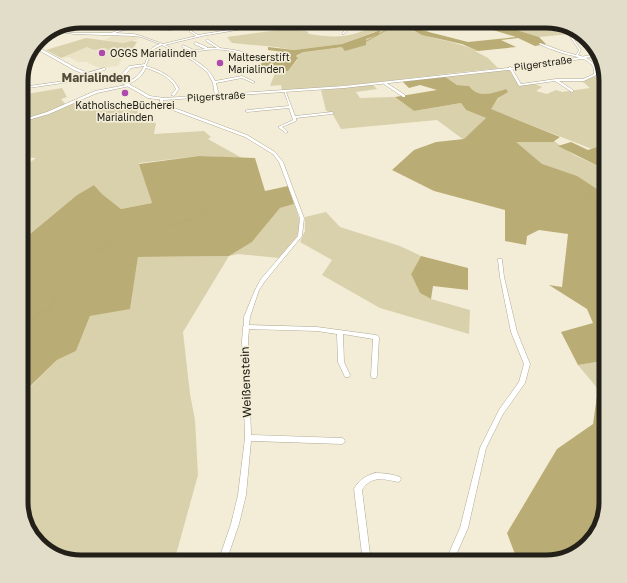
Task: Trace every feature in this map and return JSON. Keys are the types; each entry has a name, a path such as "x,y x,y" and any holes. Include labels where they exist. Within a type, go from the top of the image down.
{"main road":[{"name":"Pilgerstraße","path":"39,49 85,74 94,77 120,80 149,96 161,99 285,92 385,83 554,63 592,56"}],"street":[{"path":"111,34 127,28 176,28"},
{"path":"28,119 48,113 94,94 128,85 137,80 146,66 152,48 198,36 250,28"},
{"path":"343,33 346,30 345,28"},
{"path":"190,31 198,36"},
{"path":"61,32 76,34 136,35 161,45 202,66 210,74 214,82 217,96"},
{"path":"571,34 580,50 577,55"},
{"path":"208,40 219,48"},
{"path":"195,43 206,49"},
{"path":"510,68 520,85 556,80 587,79 594,76 596,72 592,65 582,57 540,44"},
{"path":"183,46 194,51"},
{"path":"181,54 219,48 242,53"},
{"path":"123,75 128,68 146,66 155,70 176,84 178,88 173,95"},
{"path":"85,74 104,69"},
{"path":"66,77 78,81"},
{"path":"28,87 78,81 94,77"},
{"path":"214,82 242,77 254,82"},
{"path":"556,80 572,91"},
{"path":"385,83 404,96"},
{"path":"285,92 294,117 294,121 280,127 286,132"},
{"name":"Weißenstein","path":"161,99 161,103 240,134 264,146 274,153 281,162 301,211 303,224 302,231 297,241 271,270 257,290 250,307 246,327 248,438 242,495 235,524 224,555"},
{"path":"247,111 291,108"},
{"path":"294,117 332,113"},
{"path":"452,555 464,528 483,448 501,412 522,383 528,364 514,332 507,294 502,277 500,260"},
{"path":"246,327 317,329 376,337 374,376"},
{"path":"340,333 341,362 348,375"},
{"path":"248,438 342,440"},
{"path":"366,555 358,489 365,479 374,476 398,479"}],"shaded area":[{"path":"366,28 413,28 411,30 470,48 478,51 475,51 488,58 498,68 503,68 339,86 282,90 281,85 270,86 275,73 265,70 288,71 298,59 296,57 303,52 342,47 378,35 374,32 342,44 294,50 232,43 227,37 286,29 307,31 309,34 324,36 345,36 360,32 367,29"},
{"path":"413,28 428,28 428,33"},
{"path":"413,28 468,42 516,37 487,28 510,28 539,37 546,44 535,46 518,38 501,40 516,47 478,51 462,44 422,35 411,29"},
{"path":"510,28 557,29 570,34 539,37"},
{"path":"381,30 378,35 366,39 366,45 345,51 342,47 303,52 296,56 298,58 288,71 265,70 257,65 285,55 283,52 268,50 268,47 294,50 342,44"},
{"path":"570,34 581,41 573,41"},
{"name":"OGGS Marialinden","path":"114,35 141,38 132,41 137,42 129,54 123,57 118,66 99,68 86,62 78,62 69,57 61,58 87,47 94,50 123,43 105,40"},
{"path":"86,38 123,43 132,41 137,42 129,54 119,55 105,48 94,50 87,47 61,58 46,50"},
{"path":"507,69 520,85 533,83 542,87 536,91 547,94 556,90 562,92 590,88 582,81 595,76 599,80 599,147 592,149 490,109 506,89 481,94 477,93 469,86 457,85 444,76"},
{"path":"444,76 457,85 469,86 477,93 481,94 506,89 508,92 498,98 491,109 560,137 553,142 516,142 542,164 577,176 599,189 599,363 578,365 561,332 593,323 587,309 549,285 562,287 568,234 539,230 527,236 526,245 505,241 505,210 434,191 392,170 414,150 436,142 464,139 486,118 466,110 461,103 414,111 395,97 437,90 420,85 409,88 402,81"},
{"path":"373,85 377,89 356,92 360,98 395,97 414,111 461,103 466,110 486,118 464,140 437,120 341,129 332,113 326,111 321,90"},
{"path":"62,88 67,97 61,99 66,105 77,101 90,107 100,104 110,110 116,106 138,109 137,122 156,123 154,134 204,131 211,137 208,139 242,158 199,156 139,163 152,203 121,209 102,194 94,185 77,195 28,236 28,164 36,158 28,157 28,94"},
{"path":"513,141 554,141 574,155 599,167 599,192 545,170"},
{"path":"571,142 588,150 599,147 599,166 558,146"},
{"path":"199,156 255,158 265,191 288,186 294,204 280,208 252,242 229,256 138,257 130,309 90,316 76,351 57,360 28,388 28,236 77,195 94,185 102,194 121,209 152,203 139,164"},
{"path":"294,204 298,213 300,228 291,245 279,258 238,254 229,256 252,242 280,208"},
{"path":"326,212 340,227 400,246 421,256 411,274 420,293 431,299 470,310 469,334 380,308 322,275 332,260 300,242 305,231 305,217"},
{"path":"229,256 183,332 190,394 195,420 198,475 176,555 70,554 51,546 43,540 33,526 30,516 28,506 28,389 57,360 76,351 90,316 130,308 138,257"},
{"path":"421,256 468,268 468,290 433,286 431,299 420,293 411,274"},
{"path":"599,363 599,390 598,389 578,365"},
{"path":"598,389 599,502 598,513 590,532 584,540 576,546 557,554 515,555 507,533 557,449 593,424"}],"waterway":[{"path":"344,47 365,42 390,28"},
{"path":"500,28 526,36 530,39"},
{"path":"411,29 461,43"},
{"path":"291,53 337,47"},
{"path":"276,50 291,53"},
{"path":"273,64 291,53"},
{"path":"483,135 586,196"},
{"path":"585,195 589,198 589,202 599,210"},
{"path":"55,297 69,276 83,269 95,252 113,243 129,240 143,232 156,233 177,223 191,220 193,217 201,215 208,210"},
{"path":"28,325 41,312 50,309 55,296"}],"place":[{"name":"OGGS Marialinden","path":"102,53"},
{"name":"Malteserstift Marialinden","path":"220,63"},
{"name":"KatholischeBücherei Marialinden","path":"125,93"}],"district":[{"name":"Marialinden","path":"96,78"}]}
